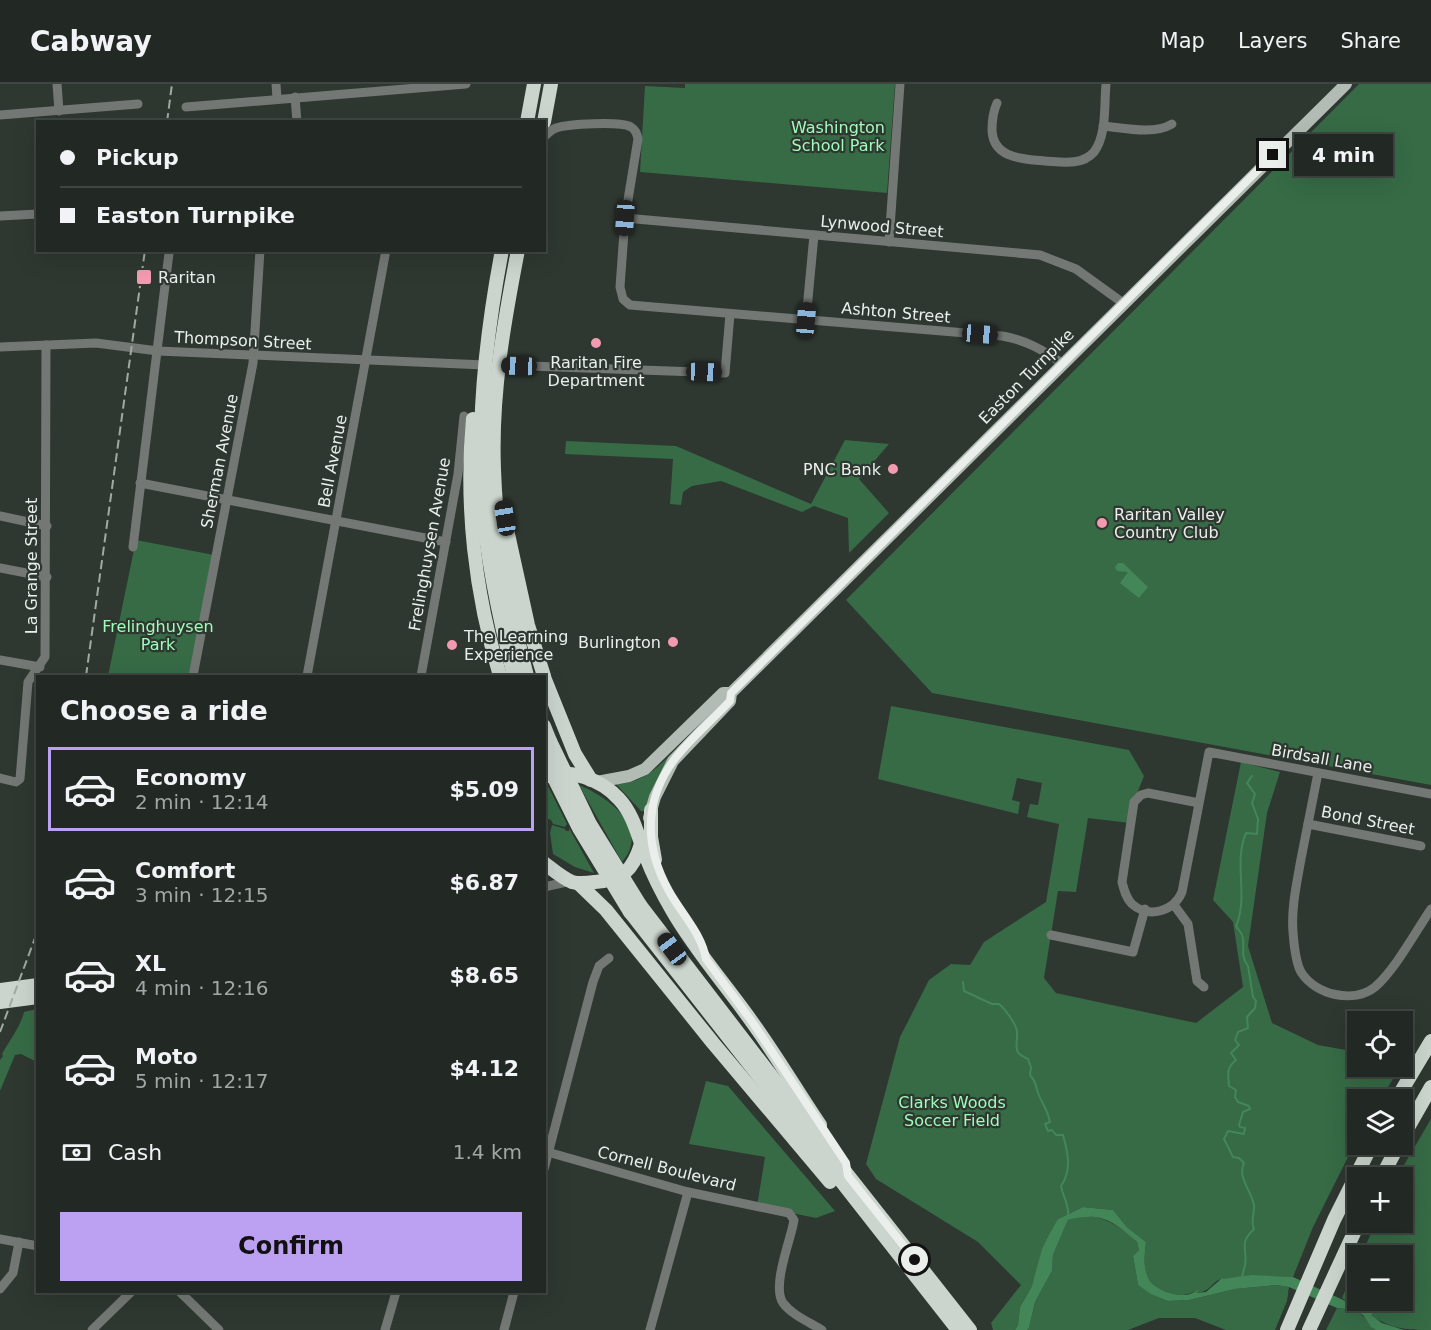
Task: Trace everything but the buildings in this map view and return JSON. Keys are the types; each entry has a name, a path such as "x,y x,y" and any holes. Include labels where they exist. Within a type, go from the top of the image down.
{"highway":[{"path":"527,120 534,84"},
{"path":"544,120 549,96 557,84"},
{"path":"502,252 484,364 481,446 483,505 493,582 514,675"},
{"path":"518,252 499,365 494,424 494,476 501,556 514,627 527,675"},
{"path":"484,364 477,386 473,422 470,504 478,580 490,641 500,675"},
{"path":"494,424 499,479 512,558 528,625 543,675"},
{"path":"546,682 579,763 594,781"},
{"path":"546,731 590,824 635,908 970,1330"},
{"path":"546,762 584,838 900,1257 958,1330"},
{"path":"546,776 566,774 594,781 611,791 626,807 657,884 673,913 753,1023 846,1163 848,1176"},
{"path":"651,810 651,846 657,866 669,891 704,947 706,959"},
{"path":"574,882 608,881 623,875 634,862 641,844"},
{"path":"546,864 574,882 606,910 782,1127 884,1245 900,1257"},
{"path":"0,990 36,985"},
{"path":"0,1002 36,997"},
{"path":"1403,1089 1431,1041"},
{"path":"1413,1119 1431,1087"},
{"path":"1287,1330 1312,1268 1367,1155"},
{"path":"1309,1330 1354,1233"}],"main road":[{"name":"Easton Turnpike","path":"641,844 651,810 673,761 730,701 731,693 1346,84"},
{"name":"Easton Turnpike","path":"594,781 629,776 645,769 723,693 731,693"}],"street":[{"path":"57,84 59,111"},
{"path":"276,84 277,98"},
{"path":"186,107 405,86 466,84"},
{"path":"889,242 900,84"},
{"path":"997,103 993,111 992,134 1001,151 1020,159 1062,162 1084,159 1097,147 1103,126 1106,84"},
{"path":"549,96 553,118 563,126"},
{"path":"295,97 297,120"},
{"path":"0,115 138,105"},
{"path":"1103,126 1164,129 1172,124"},
{"path":"546,135 563,126 622,125 636,132 638,139 625,218"},
{"path":"0,216 36,214"},
{"name":"Lynwood Street","path":"625,218 1040,255 1076,268 1123,303"},
{"name":"Ashton Street","path":"625,218 621,292 625,302 633,306 1018,338 1033,344 1063,364"},
{"path":"806,320 814,235"},
{"name":"Sherman Avenue","path":"193,675 254,356 260,252"},
{"name":"Bell Avenue","path":"307,675 386,252"},
{"path":"133,547 169,253"},
{"path":"499,365 725,373 730,314"},
{"name":"Thompson Street","path":"0,347 106,343 158,351 484,364"},
{"name":"La Grange Street","path":"0,778 18,781 23,759 28,682 45,657 46,345"},
{"name":"Frelinghuysen Avenue","path":"421,675 458,474 464,416"},
{"path":"141,483 446,542"},
{"path":"0,516 47,526"},
{"path":"0,568 47,577"},
{"path":"0,660 40,667"},
{"name":"Birdsall Lane","path":"1199,803 1209,752 1431,794"},
{"name":"Bond Street","path":"1318,773 1296,890 1293,929 1295,950 1302,974 1322,990 1342,996 1354,995 1374,988 1390,969 1431,909"},
{"path":"1148,793 1199,803 1182,892 1174,905 1162,911 1145,909 1132,904 1125,894 1122,882 1134,802 1141,795 1148,793"},
{"name":"Bond Street","path":"1308,824 1421,846"},
{"path":"546,887 574,882"},
{"path":"1174,905 1188,924 1194,970 1197,981 1204,987"},
{"path":"1051,935 1133,952 1145,909"},
{"path":"546,1152 593,982 599,966 609,958"},
{"name":"Cornell Boulevard","path":"546,1152 688,1192 783,1210 792,1215 794,1225 779,1282 779,1296 792,1312 822,1330"},
{"path":"650,1330 688,1192"},
{"path":"0,1239 36,1246"},
{"path":"0,1289 10,1279 19,1242"},
{"path":"92,1330 129,1293"},
{"path":"181,1293 219,1330"},
{"path":"385,1330 396,1293"},
{"path":"504,1330 514,1293"}],"green space":[{"name":"Washington School Park","path":"685,84 895,84 887,193 640,172 645,86 685,88"},
{"path":"1359,84 1431,84 1431,785 932,693 846,600"},
{"path":"845,440 889,444 859,479 889,513 849,553 848,518 814,506 802,512 721,481 692,486 683,492 681,505 670,504 673,459 565,454 566,441 676,446 811,504"},
{"name":"Frelinghuysen Park","path":"136,540 214,555 191,675 108,675"},
{"name":"Clarks Woods Soccer Field","path":"891,706 1129,750 1144,776 1136,796 1130,823 1088,818 1076,892 1058,891 1044,978 1056,993 1196,1023 1243,987 1233,922 1213,900 1241,762 1280,772 1267,813 1248,946 1272,1023 1318,1045 1347,1050 1347,1077 1394,1077 1387,1089 1347,1089 1347,1155 1349,1155 1313,1227 1293,1277 1223,1279 1216,1281 1205,1291 1183,1295 1173,1294 1157,1288 1149,1281 1145,1263 1146,1242 1127,1227 1113,1210 1083,1207 1058,1219 1032,1286 1020,1307 1018,1325 1015,1330 993,1330 991,1323 1021,1285 978,1242 876,1179 866,1164 900,1037 929,980 951,964 970,965 984,942 1046,902 1059,824 1027,817 1030,804 1038,805 1042,783 1017,778 1012,800 1020,802 1018,814 878,779"},
{"path":"675,750 644,811 641,811 616,784 642,778"},
{"path":"546,785 567,824 565,827 553,824 551,820 546,818"},
{"path":"579,785 602,797 613,806 629,826 632,837 630,849 622,862"},
{"path":"552,825 566,831 569,831 569,828 594,873 575,867 553,854 550,833"},
{"path":"36,1009 36,1062 21,1054 15,1055 0,1091 0,1060 24,1012"},
{"path":"706,1081 728,1086 835,1211 816,1218 757,1206 765,1157 689,1144"},
{"path":"1431,1119 1431,1330 1392,1326 1370,1315 1370,1311 1413,1311 1413,1245 1366,1245 1371,1233 1413,1233 1413,1167 1403,1167 1410,1155 1413,1155 1413,1150"},
{"path":"1083,1216 1099,1218 1112,1223 1137,1242 1139,1250 1133,1256 1138,1285 1168,1301 1189,1300 1235,1289 1276,1285 1289,1287 1287,1301 1275,1330 1226,1330 1195,1318 1159,1318 1128,1330 1027,1330 1035,1302 1052,1271 1053,1255 1068,1220"},
{"path":"1347,1286 1347,1301 1342,1298"},
{"path":"1337,1308 1359,1313 1376,1330 1326,1330"}],"shaded area":[{"path":"1118,563 1123,563 1148,587 1139,598 1120,583 1128,572 1117,571 1115,567"},
{"path":"1083,1207 1113,1210 1127,1227 1146,1242 1147,1275 1153,1284 1163,1291 1186,1295 1199,1290 1196,1293 1206,1292 1221,1279 1252,1275 1293,1277 1347,1302 1347,1309 1337,1308 1289,1287 1276,1285 1235,1289 1189,1300 1168,1301 1151,1294 1138,1285 1133,1256 1139,1250 1137,1242 1113,1223 1098,1217 1089,1217 1068,1220 1053,1255 1052,1271 1035,1302 1029,1328 1015,1330 1018,1325 1020,1307 1032,1286 1042,1249 1058,1219"},
{"path":"1357,1311 1372,1311 1371,1315 1382,1323 1404,1330 1376,1330 1371,1327 1363,1315"}],"waterway":[{"path":"1242,1279 1246,1259 1245,1243 1254,1229 1252,1223 1254,1205 1243,1178 1244,1163 1239,1158 1233,1157 1224,1139 1228,1131 1244,1134 1245,1128 1239,1125 1243,1112 1250,1109 1249,1106 1238,1102 1235,1097 1236,1090 1229,1086 1228,1075 1229,1069 1236,1060 1231,1053 1239,1045 1235,1040 1238,1032 1248,1028 1247,1017 1255,1008 1256,1001 1253,997 1248,966 1243,954 1242,935 1236,926 1241,903 1242,844 1246,833 1257,834 1258,819 1252,803 1255,794 1247,783 1252,776"},
{"path":"963,982 964,991 992,1004 999,1004 1015,1025 1017,1051 1028,1059 1031,1067 1030,1075 1049,1118 1050,1122 1045,1124 1048,1131 1052,1130 1056,1135 1063,1135 1068,1168 1061,1186 1068,1207 1068,1215"}],"railway":[{"path":"167,120 172,84"},
{"path":"86,675 145,252"},
{"path":"0,1032 36,935"}],"place":[{"name":"Raritan","path":"144,277"},
{"name":"Raritan Fire Department","path":"596,343"},
{"name":"PNC Bank","path":"893,469"},
{"name":"Raritan Valley Country Club","path":"1102,523"},
{"name":"Burlington","path":"673,642"},
{"name":"The Learning Experience","path":"452,645"}],"route":[{"path":"915,1260 848,1176 846,1163 753,1023 706,959 704,947 669,891 654,857 650,825 655,797 673,761 730,701 731,693 1273,155"}]}
